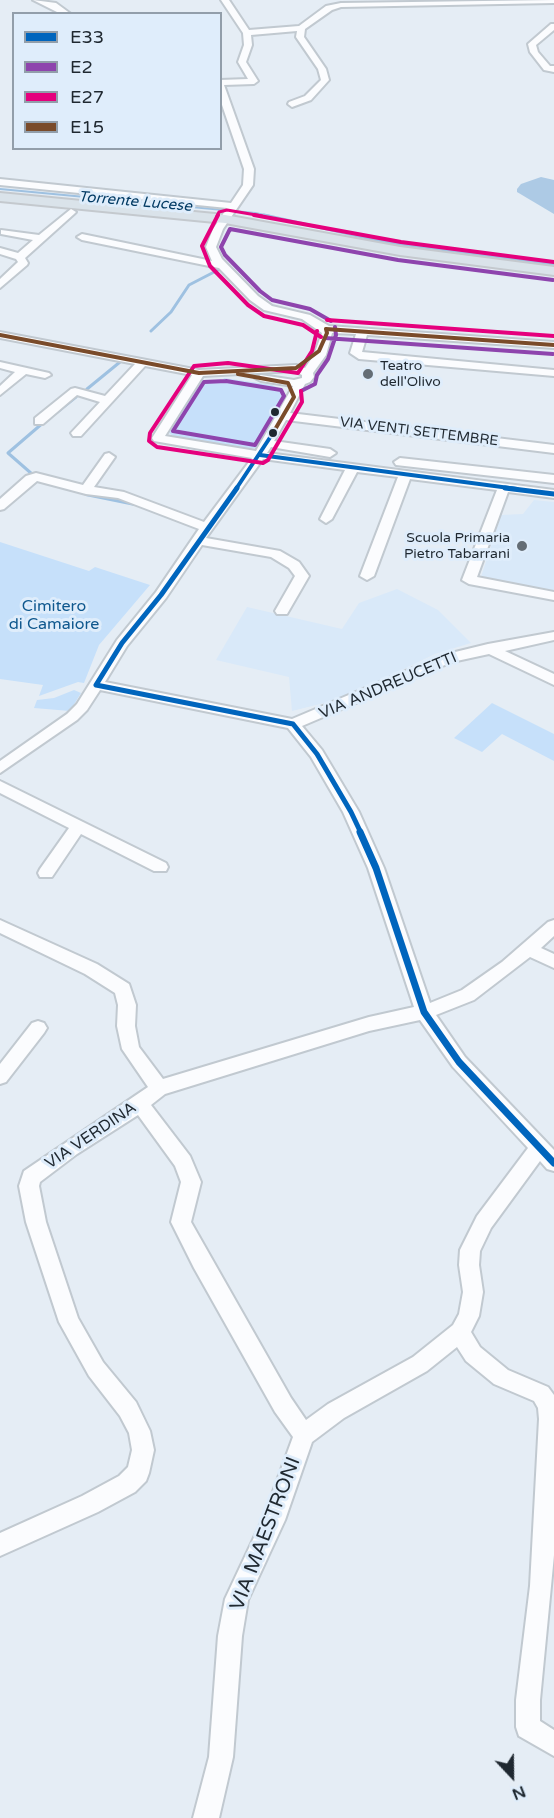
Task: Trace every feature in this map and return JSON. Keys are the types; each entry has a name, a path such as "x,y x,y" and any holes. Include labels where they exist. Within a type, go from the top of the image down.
{"main road":[{"path":"0,197 226,217 400,252 554,271"}],"street":[{"path":"37,0 53,5 64,12"},
{"path":"222,84 254,81 242,62 248,45 247,33 225,0"},
{"path":"247,33 301,28 329,8 341,5 554,1"},
{"path":"554,26 532,44 534,52 547,68 554,69"},
{"path":"292,104 308,98 325,81 322,69 300,37 301,28"},
{"path":"222,90 249,170 248,185 226,217 211,247 217,260 254,298 268,308 306,317 326,329 554,345"},
{"path":"0,182 125,193 234,206"},
{"path":"20,257 71,212"},
{"path":"5,232 42,239"},
{"path":"82,237 223,266"},
{"path":"0,251 20,257 23,263 0,285"},
{"path":"0,335 199,373 226,372 293,376 320,355 319,351 327,333 326,329"},
{"path":"363,331 356,353 359,356 554,374"},
{"path":"496,368 506,341"},
{"path":"77,433 142,363"},
{"path":"0,365 45,375"},
{"path":"0,392 24,370"},
{"path":"199,373 158,438 260,455 554,494"},
{"path":"1,766 72,717 82,707 122,643 161,595 207,526 260,455 294,398 293,376"},
{"path":"39,421 75,391 107,400"},
{"name":"VIA VENTI SETTEMBRE","path":"284,416 554,449"},
{"path":"267,443 327,453 554,479"},
{"path":"86,490 109,457"},
{"path":"326,519 353,467"},
{"path":"367,576 406,474"},
{"path":"0,506 36,477 86,490 120,495 207,526"},
{"path":"504,487 469,580 554,596"},
{"path":"198,540 275,554 294,565 302,576 282,611"},
{"name":"VIA ANDREUCETTI","path":"294,724 448,658 554,636"},
{"path":"488,648 554,680"},
{"path":"96,685 294,724 317,754 351,812 375,868 424,1012 459,1062 547,1155 484,1222 470,1250 469,1265 473,1292 469,1317 460,1332 420,1364 336,1411 304,1435 283,1405 201,1262 181,1222 191,1182 183,1162 140,1104"},
{"path":"0,786 160,867"},
{"path":"46,873 78,826"},
{"path":"0,926 91,969 123,989 127,1005 126,1026 131,1048 159,1088"},
{"name":"VIA VERDINA","path":"0,1545 90,1504 127,1484 138,1473 142,1450 140,1431 128,1409 96,1369 69,1323 36,1222 29,1186 31,1177 70,1148 140,1104 159,1088 369,1024 424,1012 468,995 554,926"},
{"path":"528,949 554,961"},
{"path":"0,1077 38,1028"},
{"path":"460,1332 473,1354 501,1377 541,1394 548,1405 550,1419 541,1586 528,1700 528,1727 554,1744"},
{"name":"VIA MAESTRONI","path":"206,1818 221,1757 230,1636 237,1599 274,1520 304,1435"}],"shaded area":[{"path":"541,177 554,180 554,214 517,192 521,184"},
{"name":"Scuola Primaria Pietro Tabarrani","path":"534,500 554,502 554,591 481,577 501,515 523,514"},
{"path":"397,589 438,610 471,643 435,654 344,698 292,711 289,677 216,660 247,607 342,629 359,603"}],"green space":[{"path":"224,378 272,385 281,389 285,396 257,448 247,449 173,436 169,433 200,380 221,383"},
{"name":"Cimitero di Camaiore","path":"0,542 89,571 95,567 150,585 99,645 84,683 78,682 39,696 43,685 0,679"},
{"path":"74,690 81,693 70,711 34,708 37,700 54,698"},
{"path":"492,703 554,734 554,761 502,734 482,752 454,738"}],"waterway":[{"name":"Torrente Lucese","path":"0,189 270,216"},
{"name":"Torrente Lucese","path":"264,215 385,242 554,264"},
{"path":"151,331 171,312 189,285 218,270"},
{"path":"87,389 120,362"},
{"path":"56,413 76,397"},
{"path":"32,474 8,453 44,422"},
{"path":"86,494 135,504"}],"transit line":[{"name":"E27","path":"321,337 303,325 264,316 248,305 210,266 202,246 219,212 227,210 401,242 554,262"},
{"name":"E2","path":"331,321 310,309 272,300 260,291 225,255 221,247 230,229 398,260 553,280"},
{"name":"E27","path":"327,320 554,336"},
{"name":"E2","path":"301,391 315,384 317,375 328,359 336,335 335,327"},
{"name":"E15","path":"0,335 199,373 296,368 319,351 327,333 326,329 554,345"},
{"name":"E27","path":"301,391 302,402 268,460 263,463 157,447 149,441 150,433 194,366 228,363 298,373 312,351 317,331"},
{"name":"E2","path":"325,338 553,354"},
{"name":"E15","path":"238,374 288,383 294,397 273,433"},
{"name":"E2","path":"226,381 281,390 284,396 255,445 173,431 204,382 226,381"},
{"name":"E33","path":"273,433 260,455 161,595 122,643 96,685 293,724 317,754 351,812 376,868 424,1012 459,1062 554,1163"},
{"name":"E33","path":"260,455 554,494"}],"place":[{"name":"Teatro dell'Olivo","path":"368,374"},
{"name":"Scuola Primaria Pietro Tabarrani","path":"522,546"}]}
